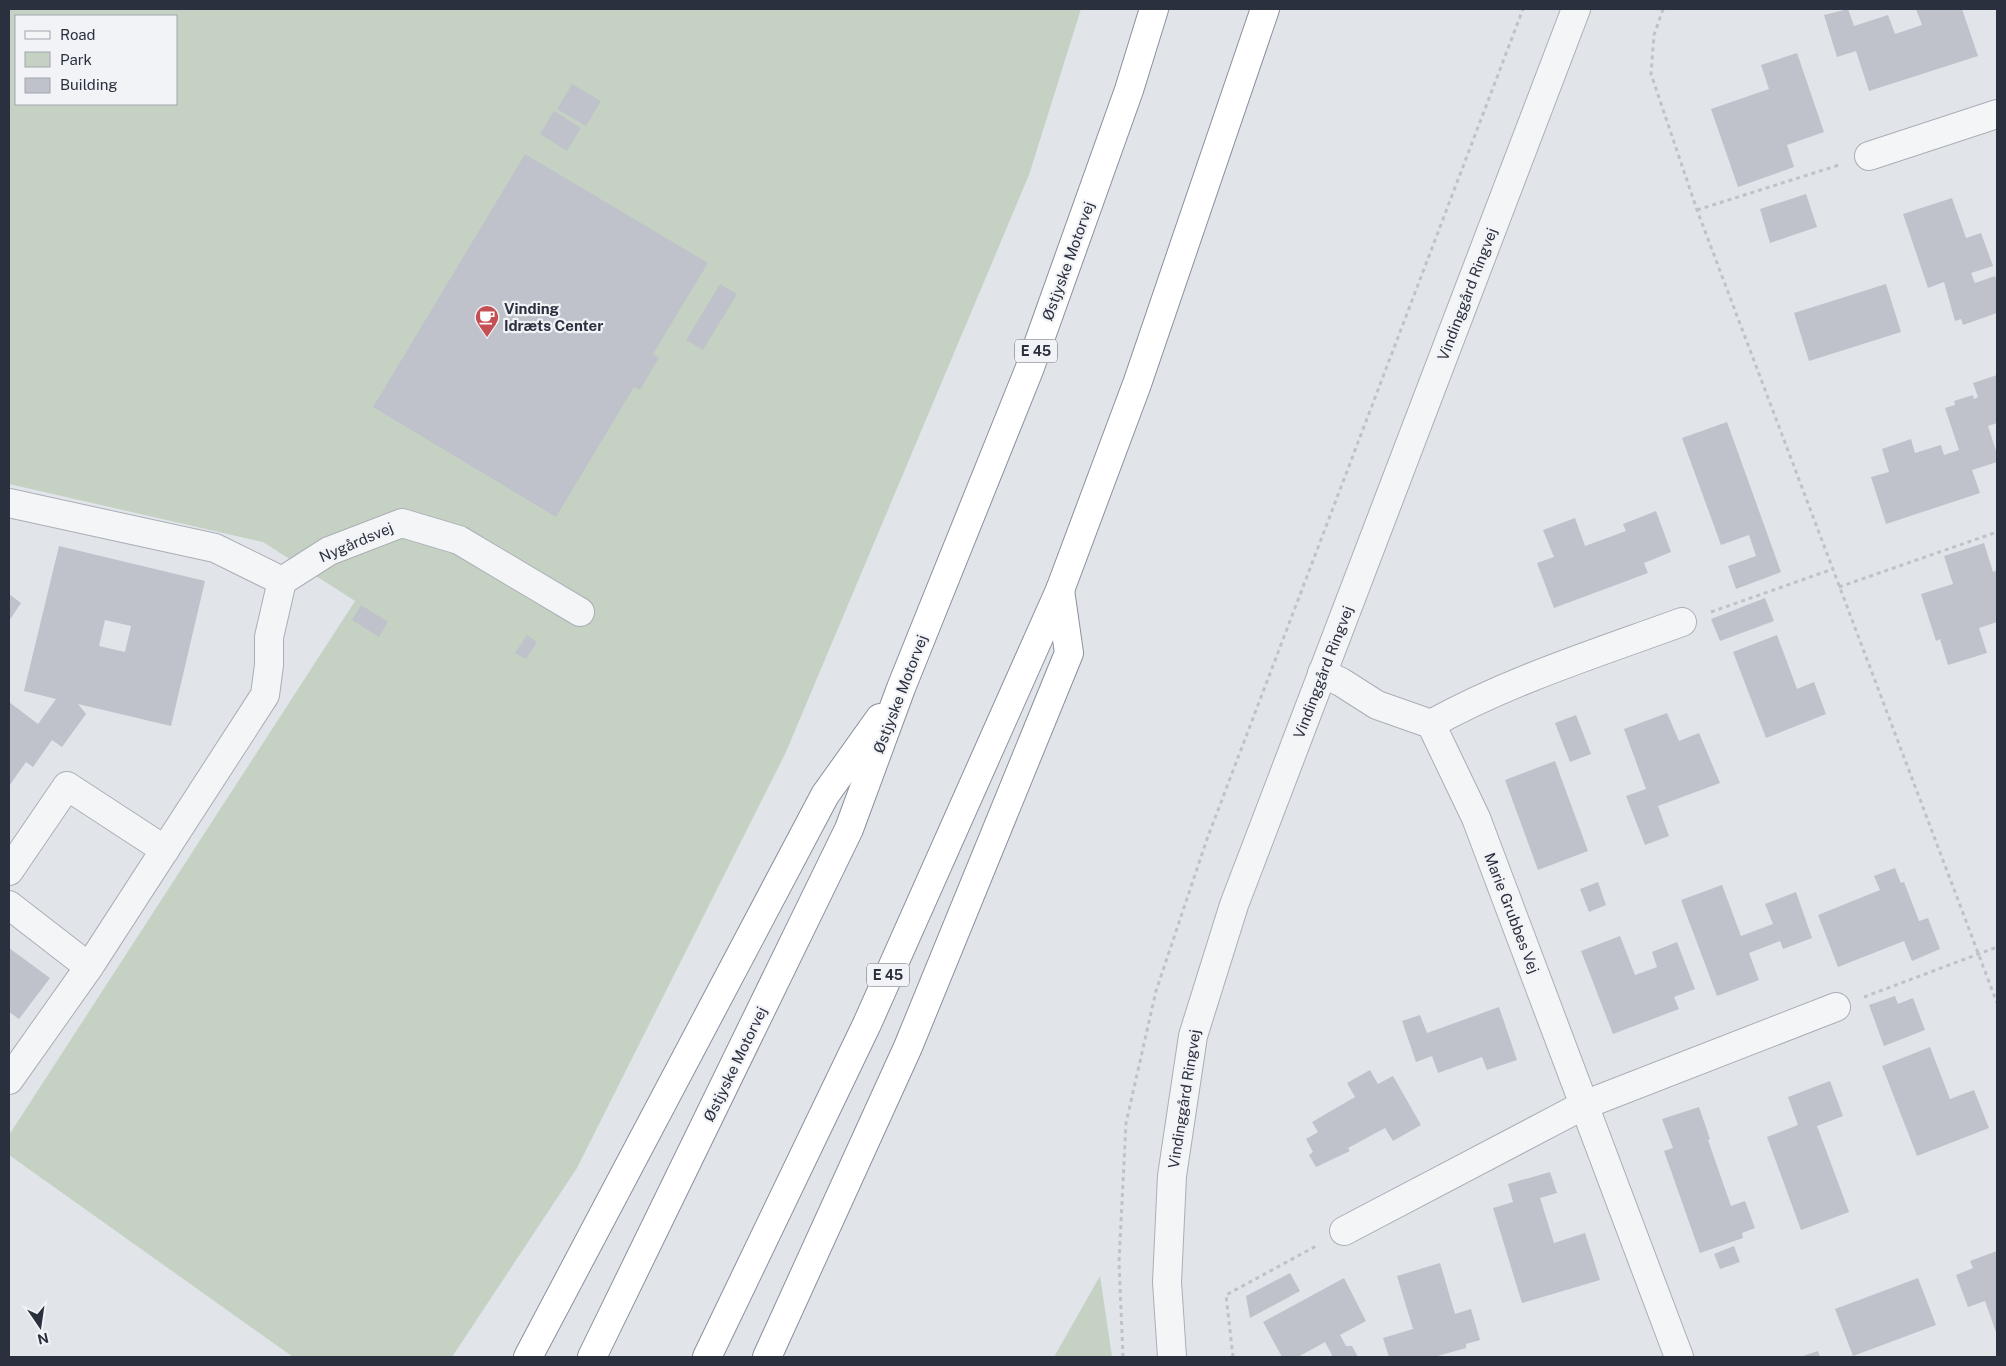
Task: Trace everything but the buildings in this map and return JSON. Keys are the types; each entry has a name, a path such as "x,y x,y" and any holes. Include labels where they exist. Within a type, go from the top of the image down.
{"highway":[{"name":"Østjyske Motorvej","path":"592,1357 849,829 901,688 1029,370 1129,90 1154,9"},
{"name":"E 45","path":"707,1357 866,1024 1060,590 1137,384 1265,9"},
{"path":"767,1357 908,1047 1069,653 1060,590"},
{"path":"528,1357 825,795 901,688"}],"street":[{"name":"Vindinggård Ringvej","path":"1172,1357 1167,1282 1172,1176 1193,1036 1234,905 1576,9"},
{"path":"1869,156 1997,114"},
{"path":"9,503 215,548 282,581 268,637 269,665 265,696 89,967 9,1080"},
{"name":"Nygårdsvej","path":"282,581 329,551 402,523 459,540 580,612"},
{"path":"1322,673 1341,682 1377,705 1431,724 1476,699 1532,676 1682,622"},
{"name":"Marie Grubbes Vej","path":"1431,724 1476,818 1679,1357"},
{"path":"9,870 67,786 165,850"},
{"path":"9,904 89,967"},
{"path":"1344,1231 1584,1105 1836,1007"}],"path":[{"path":"1123,1357 1119,1262 1126,1124 1156,991 1208,839 1523,9"},
{"path":"1663,9 1654,35 1651,74 1697,210 1997,1004"},
{"path":"1697,210 1869,156"},
{"path":"1839,587 1997,532"},
{"path":"1682,622 1833,569"},
{"path":"1836,1007 1997,947"},
{"path":"1233,1357 1226,1295 1344,1231"}],"green space":[{"path":"9,9 1081,9 1029,175 786,752 577,1168 452,1357 293,1357 9,1155 9,1135 355,601 263,542 9,484"},
{"path":"1100,1276 1112,1357 1054,1357"}],"place":[{"name":"Vinding Idræts Center","path":"487,338"}]}
